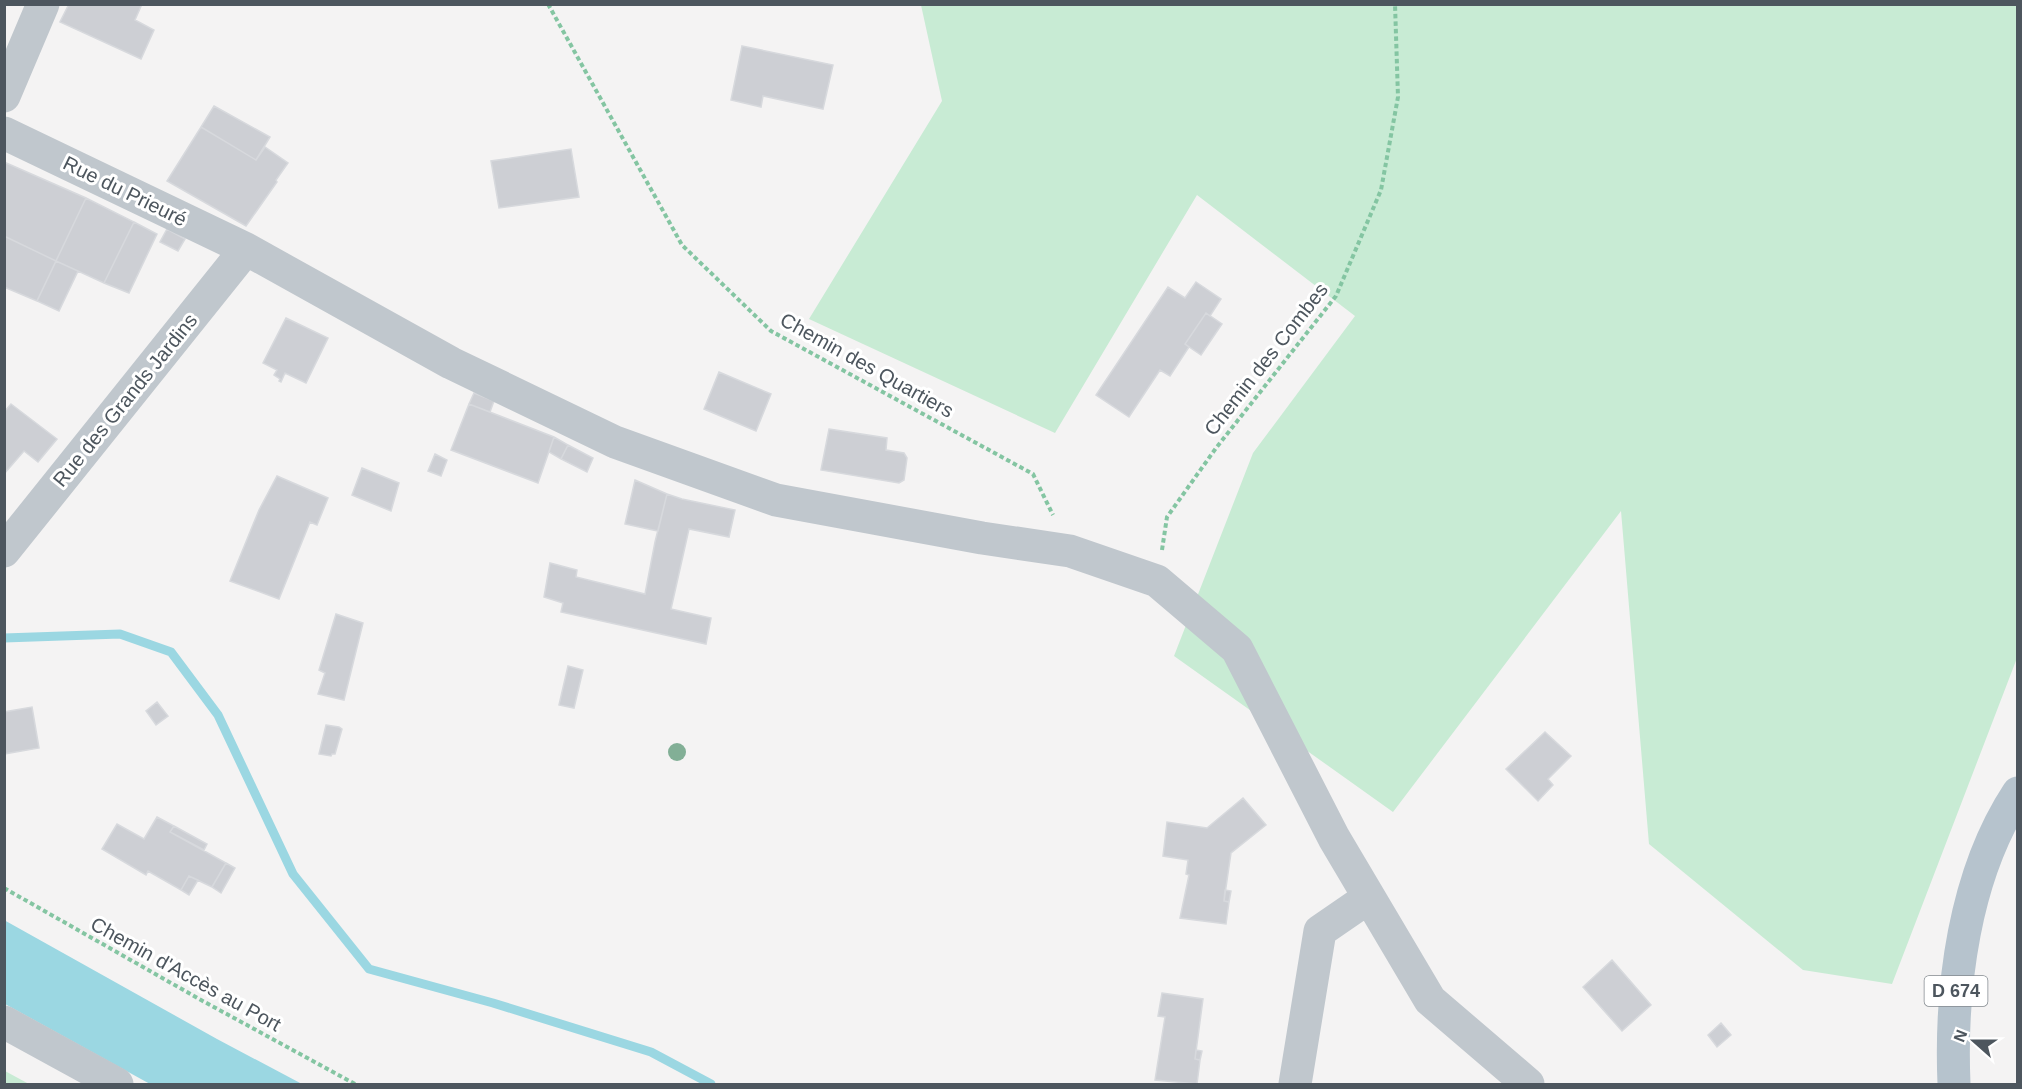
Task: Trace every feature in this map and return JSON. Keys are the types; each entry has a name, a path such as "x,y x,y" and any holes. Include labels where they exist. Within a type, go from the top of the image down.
{"main road":[{"name":"D 674","path":"1954,1084 1953,1027 1959,964 1971,900 1990,847 2018,793"}],"street":[{"path":"4,96 43,4"},
{"name":"Rue du Prieuré","path":"4,133 246,249 451,363 615,442 776,500 982,538 1070,551 1157,581"},
{"name":"Rue des Grands Jardins","path":"4,551 246,249"},
{"path":"1157,581 1237,649 1334,838 1430,1000 1528,1084"},
{"path":"1294,1084 1320,931 1368,898"},
{"path":"4,1022 117,1084"}],"path":[{"name":"Chemin des Quartiers","path":"548,4 682,245 771,331 1033,474 1070,551"},
{"name":"Chemin des Combes","path":"1157,581 1167,517 1216,448 1336,296 1381,190 1398,97 1395,4"},
{"name":"Chemin d'Accès au Port","path":"4,888 355,1084"}],"green space":[{"path":"921,5 2017,5 2017,658 1892,984 1803,970 1649,844 1621,511 1393,812 1174,656 1253,453 1355,316 1197,195 1055,433 809,319 942,101"},
{"path":"5,1071 29,1084 5,1084"}],"water":[{"path":"4,920 302,1084 150,1084 5,1004"}],"building":[{"path":"69,4 142,4 135,20 154,30 141,59 60,22"},
{"path":"742,46 833,65 823,109 763,96 761,107 731,100"},
{"path":"214,106 270,137 256,160 201,127"},
{"path":"201,127 256,160 265,147 288,163 246,226 167,181"},
{"path":"571,149 579,197 499,208 491,161"},
{"path":"4,162 86,198 56,261 4,236"},
{"path":"86,198 134,222 104,283 56,261"},
{"path":"134,222 157,234 129,293 104,283"},
{"path":"167,229 185,239 178,251 160,242"},
{"path":"4,236 56,261 37,301 4,287"},
{"path":"56,261 78,271 59,311 37,301"},
{"path":"1196,282 1221,299 1210,316 1206,313 1185,344 1189,347 1170,376 1160,370 1129,417 1096,395 1168,287 1185,298"},
{"path":"1206,313 1222,324 1201,355 1185,344"},
{"path":"286,318 328,338 306,383 285,373 281,382 274,375 277,370 263,363"},
{"path":"719,372 771,394 756,431 704,409"},
{"path":"474,393 494,401 490,412 469,404"},
{"path":"11,404 57,439 38,462 24,451 4,474 4,412"},
{"path":"469,404 554,437 538,483 451,450"},
{"path":"829,429 887,438 886,450 904,453 907,458 904,480 899,483 821,470"},
{"path":"554,437 568,445 561,459 549,452"},
{"path":"568,445 593,458 587,472 561,459"},
{"path":"435,454 447,460 441,476 428,471"},
{"path":"362,468 399,483 391,511 352,495"},
{"path":"277,476 328,498 317,525 310,522 279,599 230,581 259,510"},
{"path":"635,480 667,494 658,531 625,524"},
{"path":"667,494 735,510 729,537 689,529 671,609 711,618 706,644 561,612 563,603 544,597 550,563 577,570 576,577 645,594"},
{"path":"336,614 363,623 344,700 318,694 325,673 319,670"},
{"path":"568,666 583,670 574,708 559,705"},
{"path":"157,702 168,716 156,725 146,711"},
{"path":"32,707 39,748 4,754 4,712"},
{"path":"326,725 342,729 335,754 331,756 319,754"},
{"path":"1545,732 1571,756 1548,779 1553,785 1538,801 1506,769"},
{"path":"1243,798 1266,825 1231,853 1224,901 1229,902 1226,924 1180,918 1189,875 1186,874 1188,860 1163,856 1167,822 1207,828"},
{"path":"157,817 174,826 170,832 226,863 212,887 189,876 181,890 148,871 146,875 102,849 117,824 144,839"},
{"path":"174,826 207,844 204,850 170,832"},
{"path":"226,863 235,868 221,893 212,887"},
{"path":"189,876 198,880 189,895 181,890"},
{"path":"1225,890 1231,891 1229,902 1224,901"},
{"path":"1612,960 1651,1005 1622,1031 1583,987"},
{"path":"1162,993 1203,999 1195,1059 1200,1060 1197,1084 1155,1080 1165,1017 1158,1016"},
{"path":"1721,1023 1731,1035 1717,1047 1708,1035"},
{"path":"1196,1050 1202,1051 1200,1060 1195,1059"}],"waterway":[{"path":"4,638 120,634 171,652 218,715 293,874 369,969 493,1003 651,1052 711,1084"}]}
